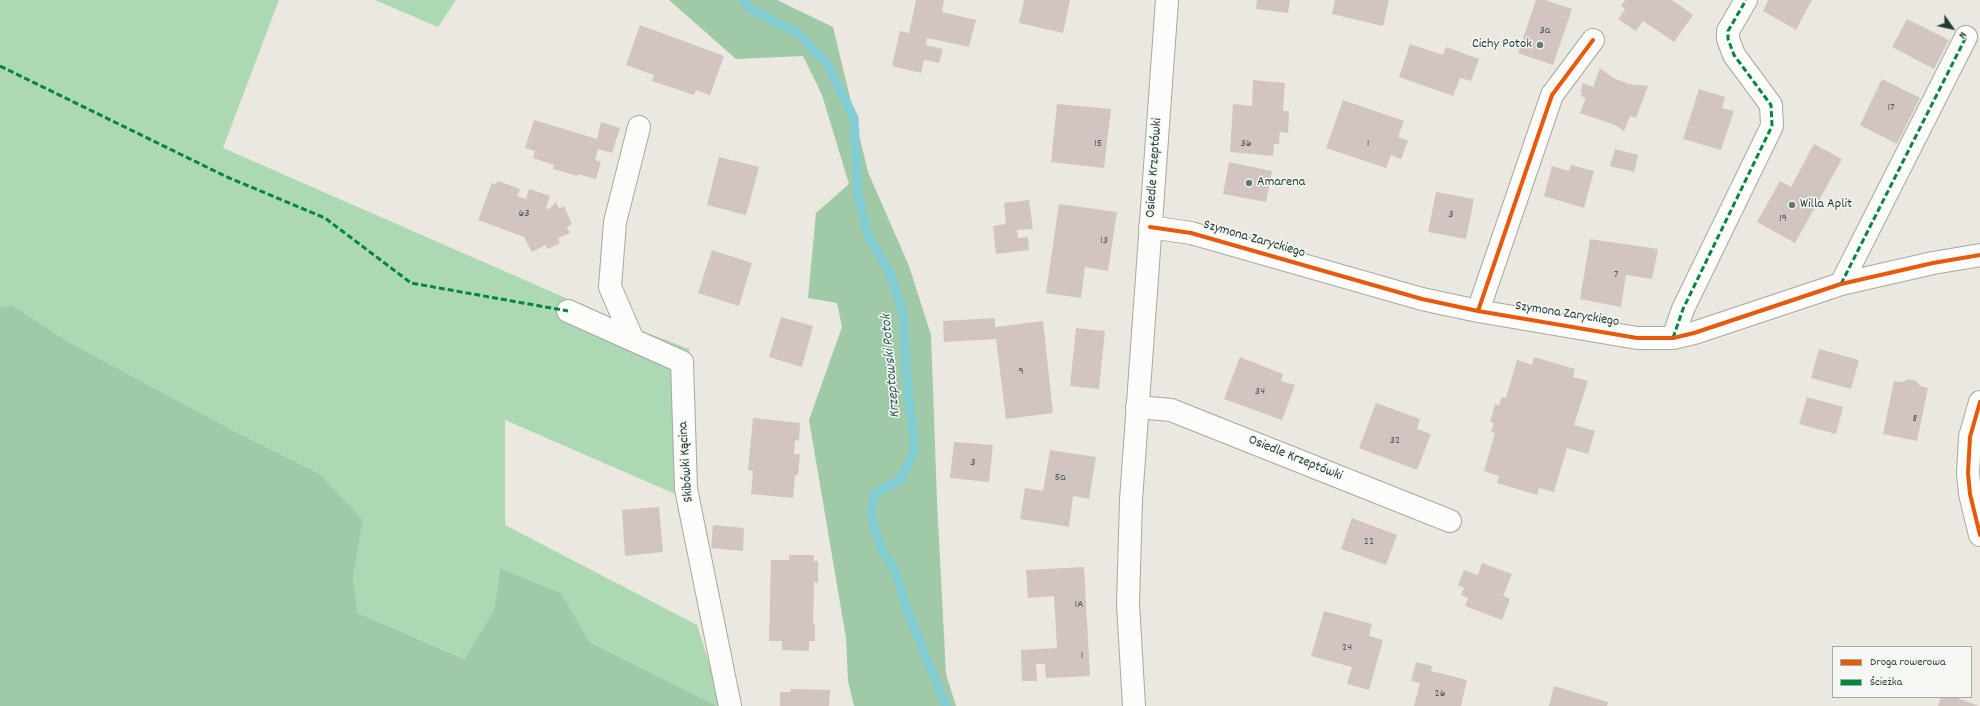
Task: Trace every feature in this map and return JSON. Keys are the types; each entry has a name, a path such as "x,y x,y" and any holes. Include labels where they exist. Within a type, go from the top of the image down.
{"street":[{"name":"Osiedle Krzeptówki","path":"1134,706 1129,610 1129,564 1137,407 1167,0"},
{"path":"1673,338 1683,309 1772,126 1771,105 1734,55 1728,39 1728,31 1746,0"},
{"path":"1841,284 1966,37"},
{"path":"1478,311 1552,95 1593,40"},
{"path":"633,340 610,287 615,222 639,127"},
{"name":"Szymona Zaryckiego","path":"1150,227 1191,233 1422,299 1478,311 1637,338 1673,338 1764,311 1841,284 1933,264 1980,256"},
{"name":"Skibówki Kącina","path":"568,311 682,362 686,489 730,706"},
{"path":"1980,402 1970,437 1968,473 1970,494 1980,535"},
{"name":"Osiedle Krzeptówki","path":"1137,407 1170,410 1450,521"}],"green space":[{"path":"0,0 279,0 223,148 632,327 689,349 693,384 696,503 505,420 505,525 697,625 723,706 717,706 590,642 561,593 500,568 494,610 466,659 358,613 353,578 363,520 320,474 234,431 67,341 12,305 0,307"},
{"path":"375,0 456,0 438,27"},
{"path":"669,0 777,0 833,27 868,172 909,266 931,335 937,501 946,674 956,706 854,706 848,681 846,638 809,420 842,327 837,303 808,298 816,213 849,184 822,95 803,56 736,59"},
{"path":"12,305 67,341 234,431 320,474 363,520 353,578 358,613 465,659 494,610 500,568 561,593 590,642 717,706 0,706 0,307"}],"building":[{"path":"916,0 944,0 942,12 976,20 969,47 927,38 926,45 943,49 939,63 924,60 921,73 892,66 900,31 909,33"},
{"path":"1024,0 1070,0 1063,33 1019,23"},
{"path":"1257,0 1290,0 1288,13 1256,9"},
{"path":"1335,0 1389,0 1383,26 1332,14"},
{"path":"1536,0 1545,0 1572,9 1553,65 1518,53"},
{"path":"1625,0 1672,0 1693,15 1674,42 1643,21 1636,31 1618,19 1625,9 1621,6"},
{"path":"1768,0 1812,0 1796,30 1763,11"},
{"path":"1907,19 1949,40 1934,69 1892,47"},
{"path":"640,25 724,56 710,95 696,90 694,95 652,81 654,75 626,65"},
{"path":"1410,44 1443,55 1446,47 1479,59 1471,81 1460,78 1453,96 1399,77"},
{"path":"1600,68 1613,78 1629,84 1648,86 1636,118 1630,116 1624,131 1615,125 1580,113 1586,98 1581,96 1582,92 1580,92 1583,83 1593,87"},
{"path":"1882,79 1920,98 1897,144 1860,125"},
{"path":"1253,80 1285,83 1283,111 1289,111 1288,133 1280,132 1279,144 1274,144 1273,156 1230,152 1233,104 1252,106"},
{"path":"1699,89 1725,97 1722,108 1734,111 1721,150 1683,139"},
{"path":"1343,100 1404,121 1398,137 1408,141 1401,159 1391,155 1386,168 1326,148"},
{"path":"1057,104 1111,109 1104,168 1051,162"},
{"path":"534,120 597,139 601,122 620,128 612,153 598,149 595,160 601,162 596,179 578,174 577,176 553,169 554,165 533,158 535,151 525,148"},
{"name":"Willa Aplit","path":"1814,144 1842,159 1795,243 1757,222 1780,181 1791,187"},
{"path":"1615,149 1638,155 1634,172 1610,166"},
{"path":"719,157 759,167 746,215 707,205"},
{"path":"1229,162 1272,171 1266,202 1223,194"},
{"path":"1571,165 1594,171 1584,208 1544,196 1552,166 1569,171"},
{"path":"498,181 520,189 517,196 526,199 529,189 550,196 546,208 549,209 556,202 559,209 564,206 572,224 567,227 570,233 558,238 560,243 548,249 545,245 532,252 524,237 478,220 492,183 496,184"},
{"path":"1436,192 1474,199 1466,239 1428,232"},
{"path":"1029,200 1033,229 1017,230 1018,238 1028,237 1029,250 996,254 993,226 1006,224 1004,203"},
{"path":"1059,204 1117,212 1108,271 1085,267 1081,298 1046,293"},
{"path":"1590,239 1658,249 1652,279 1626,275 1621,307 1580,299"},
{"path":"712,250 752,263 739,306 698,293"},
{"path":"781,317 813,326 802,367 769,357"},
{"path":"995,318 995,327 1043,321 1053,413 1006,419 996,339 944,342 943,321"},
{"path":"1076,328 1105,331 1099,389 1070,386"},
{"path":"1819,349 1859,360 1851,389 1811,378"},
{"path":"1240,357 1283,374 1281,381 1295,385 1282,420 1224,399"},
{"path":"1534,357 1575,369 1573,377 1588,381 1574,425 1595,431 1588,454 1567,448 1554,492 1539,488 1537,495 1497,483 1499,476 1484,471 1495,433 1491,432 1494,423 1490,422 1495,404 1499,405 1502,397 1506,398 1517,360 1532,365"},
{"path":"1908,379 1916,381 1920,386 1928,388 1917,441 1883,434 1894,381 1903,382"},
{"path":"1807,397 1843,407 1836,434 1799,424"},
{"path":"1376,403 1420,419 1417,429 1431,434 1417,470 1359,448"},
{"path":"753,418 800,423 799,441 795,440 794,454 800,454 798,475 795,475 793,498 751,494 753,471 748,470"},
{"path":"954,442 993,445 989,482 950,478"},
{"path":"1050,450 1096,457 1089,499 1073,496 1069,527 1020,519 1025,488 1043,491"},
{"path":"659,507 663,552 625,556 622,510"},
{"path":"1352,518 1397,535 1386,565 1341,549"},
{"path":"713,525 744,528 743,551 711,548"},
{"path":"789,555 814,555 814,561 818,561 818,583 814,582 813,624 815,624 815,641 809,641 809,651 782,650 782,641 769,641 771,560 789,560"},
{"path":"1482,563 1512,574 1503,596 1510,599 1502,620 1465,606 1468,598 1461,595 1464,588 1458,585 1464,570 1478,575"},
{"path":"1084,567 1090,676 1046,678 1045,664 1036,664 1037,681 1022,681 1021,650 1057,648 1054,596 1028,598 1026,570"},
{"path":"1324,611 1372,624 1369,636 1383,640 1369,690 1347,684 1352,667 1311,656"},
{"path":"1416,662 1432,666 1431,671 1467,680 1461,706 1414,706 1420,683 1411,681"},
{"path":"1554,686 1608,702 1607,706 1549,706"},
{"path":"791,689 830,690 829,706 780,706 780,692 790,692"},
{"path":"1941,698 1957,698 1979,706 1938,706"}],"waterway":[{"name":"Krzeptowski Potok","path":"744,0 749,8 799,34 827,63 854,118 858,194 868,236 889,271 903,312 906,371 915,449 901,479 874,494 871,514 880,546 897,575 907,610 946,706"}],"marked path":[{"path":"1673,338 1683,309 1772,126 1771,105 1734,55 1728,39 1728,31 1746,0"},
{"path":"1841,284 1966,37"},
{"path":"0,66 227,177 325,218 411,283 568,311"}],"cycle path":[{"path":"1478,311 1552,95 1593,40"},
{"path":"1150,227 1191,233 1422,299 1478,311 1637,338 1673,338 1694,333 1841,284 1933,263 1980,255"},
{"path":"1980,402 1970,437 1968,473 1970,494 1980,535"}],"place":[{"name":"Cichy Potok","path":"1540,45"},
{"name":"Amarena","path":"1249,183"},
{"name":"Willa Aplit","path":"1792,205"}]}
